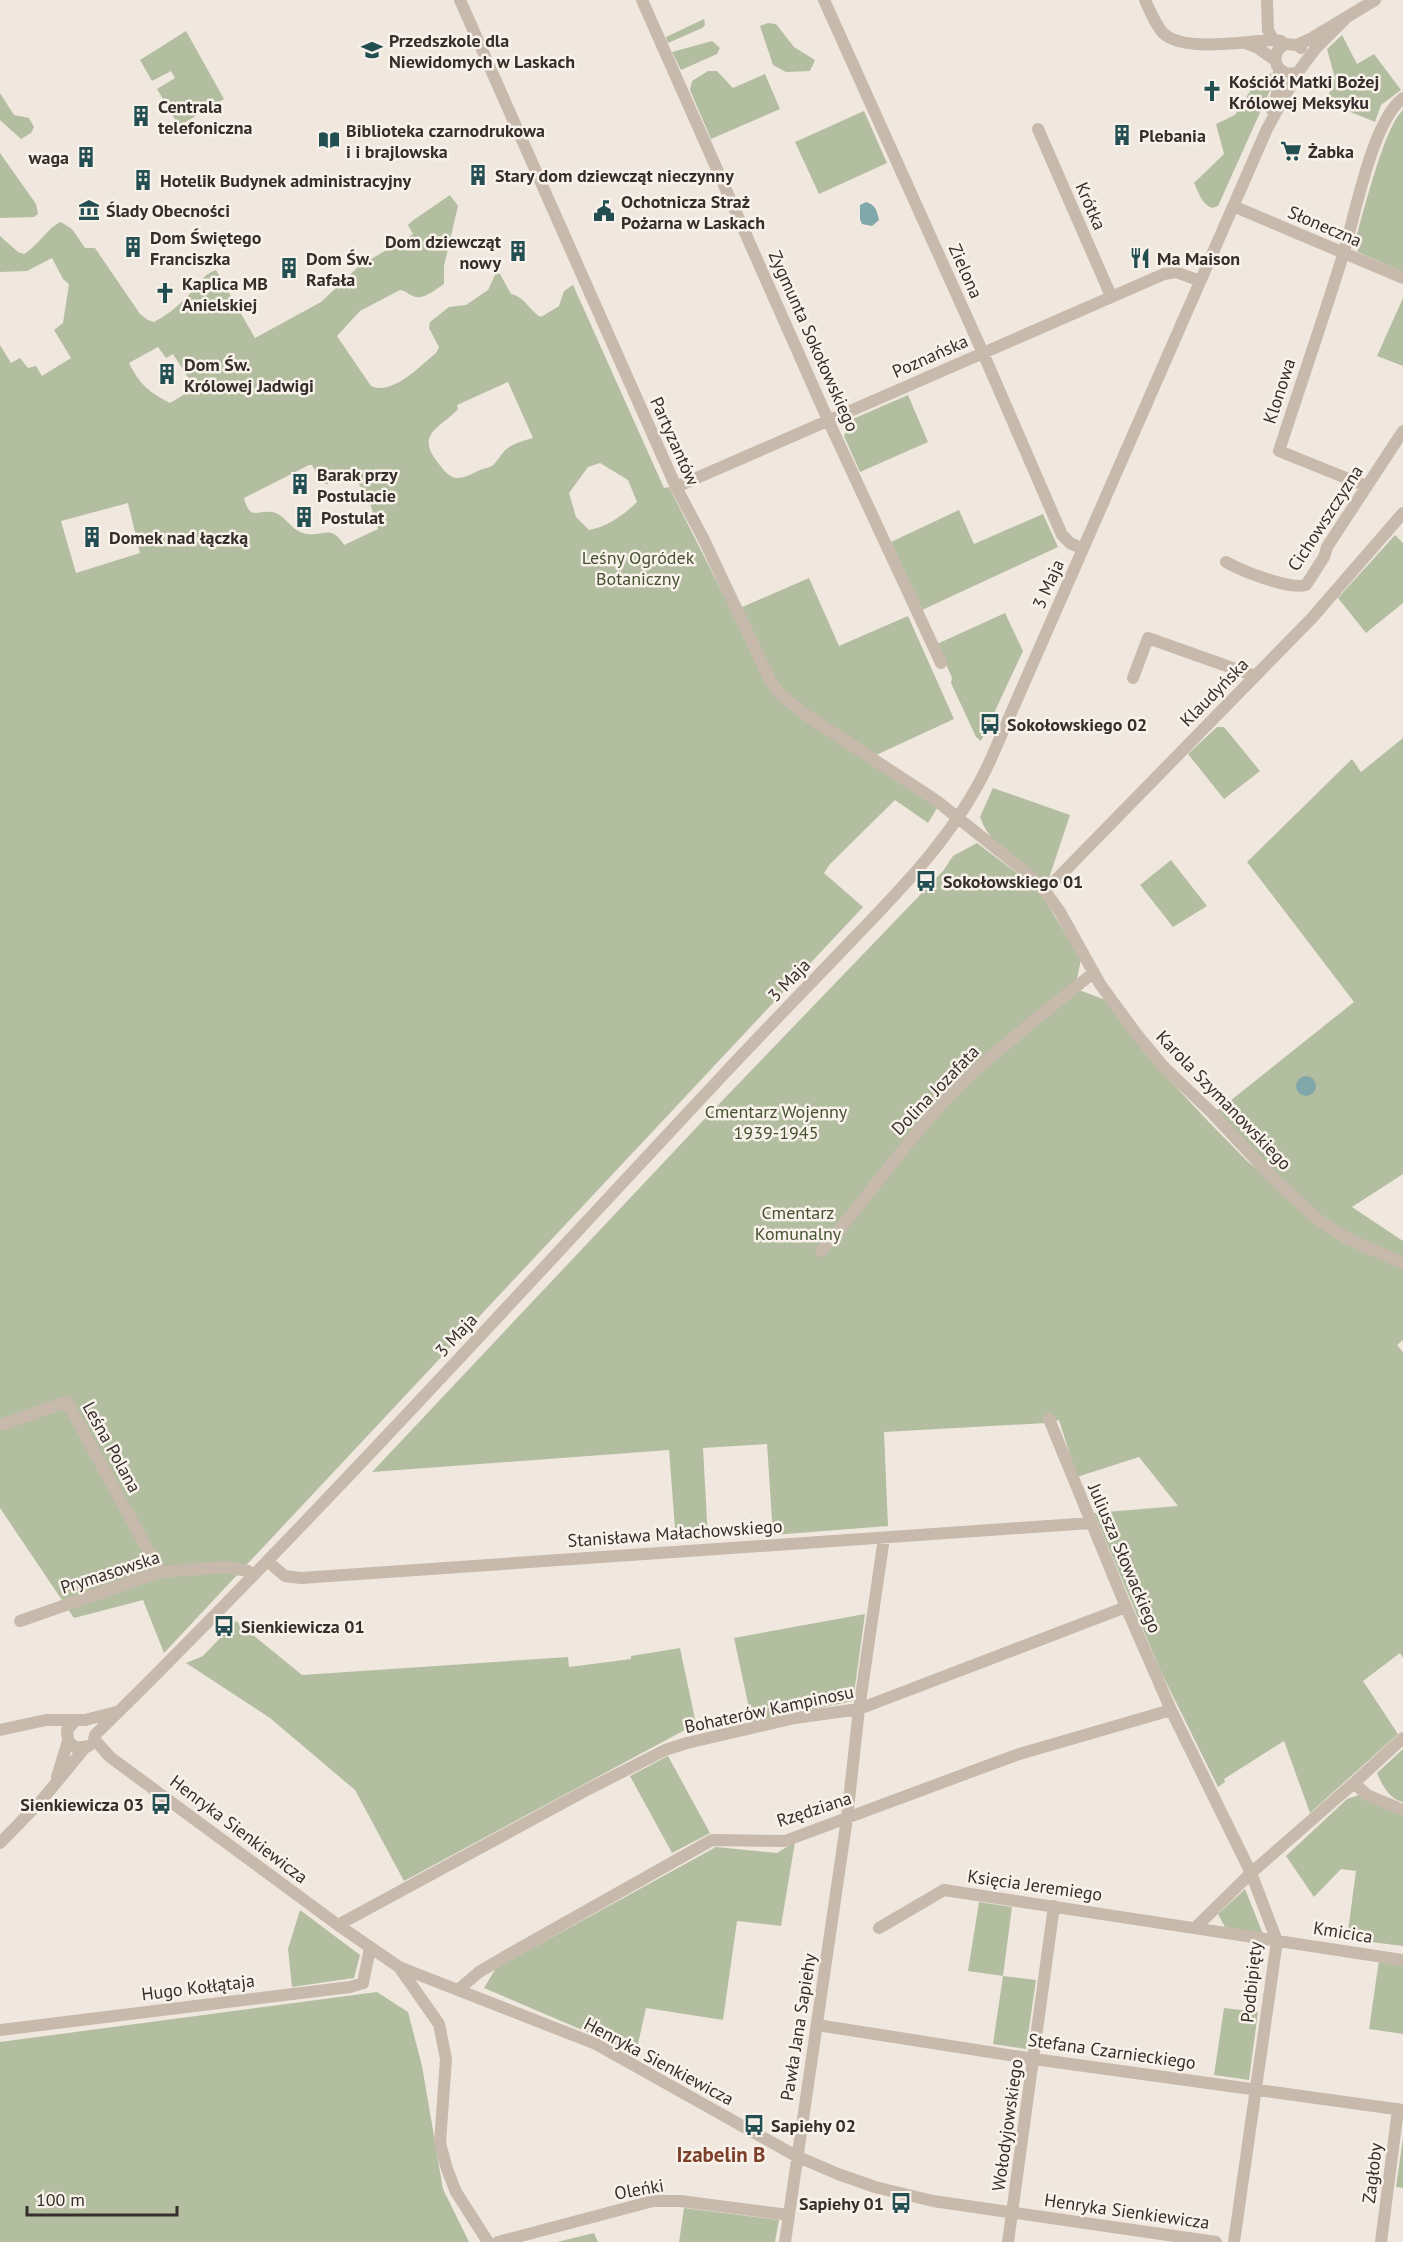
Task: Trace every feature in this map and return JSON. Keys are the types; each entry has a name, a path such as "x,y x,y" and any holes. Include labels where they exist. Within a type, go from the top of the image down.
{"street":[{"name":"Partyzantów","path":"460,0 676,488 703,538 764,669 779,693 804,713 958,818"},
{"name":"Zygmunta Sokołowskiego","path":"642,0 828,420 941,663"},
{"name":"Zielona","path":"824,0 983,353 1062,536 1083,549"},
{"path":"1145,0 1160,28 1172,39 1205,43 1273,40 1294,44 1304,52 1302,67 1288,74 1258,48 1244,43"},
{"path":"1267,0 1268,30 1273,40"},
{"name":"3 Maja","path":"1294,44 1312,38 1375,0"},
{"name":"3 Maja","path":"0,1842 120,1710 267,1561 940,844 968,806 983,777 1267,129 1302,67 1318,45 1345,19"},
{"path":"1277,65 1277,50 1285,44 1294,44"},
{"name":"3 Maja","path":"1267,129 1277,94 1277,65"},
{"path":"1344,254 1379,134 1387,118 1403,98"},
{"name":"Krótka","path":"1038,129 1111,296"},
{"name":"Słoneczna","path":"1233,206 1403,279"},
{"name":"Klonowa","path":"1344,254 1279,451 1366,486"},
{"name":"Poznańska","path":"676,488 1111,296 1172,272 1200,281"},
{"name":"Cichowszczyzna","path":"1226,562 1239,569 1294,586 1306,585 1366,486 1403,431"},
{"name":"Klaudyńska","path":"1046,891 1312,618 1403,513"},
{"path":"1133,678 1148,638 1256,676"},
{"name":"Karola Szymanowskiego","path":"958,818 1046,891 1077,939 1093,973 1162,1066 1212,1113 1269,1174 1317,1219 1347,1239 1403,1263"},
{"name":"Dolina Jozafata","path":"822,1251 886,1169 966,1079 1093,973"},
{"name":"Leśna Polana","path":"0,1425 67,1402 160,1572"},
{"name":"Juliusza Słowackiego","path":"1049,1419 1125,1607 1171,1710"},
{"name":"Stanisława Małachowskiego","path":"267,1561 285,1576 301,1578 1091,1523"},
{"name":"Pawła Jana Sapiehy","path":"785,2242 848,1818 859,1709 884,1538"},
{"name":"Prymasowska","path":"20,1621 160,1572 225,1567 248,1571"},
{"name":"Bohaterów Kampinosu","path":"338,1925 665,1750 795,1718 859,1709 1125,1607"},
{"name":"3 Maja","path":"79,1721 120,1710"},
{"name":"Rzędziana","path":"458,1990 479,1972 712,1840 785,1841 1016,1755 1171,1710"},
{"name":"Podbipięty","path":"1171,1710 1251,1873 1277,1941 1234,2242"},
{"path":"0,1730 46,1720 79,1721 91,1725 90,1742 73,1747 67,1738 46,1720"},
{"path":"67,1738 68,1727 79,1721"},
{"name":"3 Maja","path":"53,1786 67,1738"},
{"path":"1196,1927 1251,1873 1403,1738"},
{"name":"Henryka Sienkiewicza","path":"90,1742 338,1925 399,1967 596,2044 796,2156 838,2175 905,2195 1216,2242"},
{"path":"1354,1783 1367,1795 1403,1810"},
{"name":"Księcia Jeremiego","path":"879,1928 944,1890 1277,1941"},
{"name":"Wołodyjowskiego","path":"1008,2242 1054,1906"},
{"name":"Kmicica","path":"1277,1941 1403,1960"},
{"name":"Hugo Kołłątaja","path":"0,2030 350,1987 363,1983 370,1948"},
{"path":"399,1967 439,2024 446,2059 440,2143 456,2192 488,2242"},
{"name":"Stefana Czarnieckiego","path":"817,2025 1034,2059 1401,2109"},
{"name":"Zagłoby","path":"1381,2242 1401,2109"},
{"name":"Oleńki","path":"498,2242 653,2201 680,2201 789,2216"}],"green space":[{"path":"704,19 705,25 702,28 668,43 666,37"},
{"path":"768,23 776,24 794,47 815,60 810,71 786,72 773,65 760,26"},
{"path":"186,31 224,99 179,126 157,89 175,78 171,71 152,81 140,60"},
{"path":"1342,35 1357,64 1374,54 1401,90 1381,105 1375,122 1326,102 1335,78 1327,49"},
{"path":"712,41 720,48 717,54 681,70 672,52"},
{"path":"708,71 717,71 733,88 765,74 780,109 711,139 690,90 692,81"},
{"path":"1271,73 1272,86 1218,206 1212,208 1203,201 1194,183 1224,154 1216,124 1235,115 1254,85"},
{"path":"0,93 14,115 29,118 34,127 31,133 21,139 0,120"},
{"path":"1403,110 1403,272 1358,252 1355,241 1382,151 1396,119"},
{"path":"864,111 887,163 819,194 795,142"},
{"path":"0,153 36,204 38,214 34,217 0,218"},
{"name":"Leśny Ogródek Botaniczny","path":"450,195 458,206 444,266 444,284 421,297 400,290 360,311 337,336 371,386 388,387 397,383 436,353 439,347 429,328 430,322 449,307 466,305 488,290 496,273 500,274 511,294 521,298 541,317 559,306 564,291 573,285 664,488 669,487 769,685 939,805 928,823 895,800 830,864 824,873 863,907 164,1653 143,1600 74,1618 0,1508 0,345 11,363 20,358 28,368 36,366 42,376 71,358 54,330 63,323 69,284 63,279 52,258 27,271 0,272 0,236 18,252 24,254 61,222 72,229 85,248 95,248 140,314 154,322 178,306 202,279 216,270 255,338 321,302 358,267 413,234 408,225","holes":["158,347 166,358 173,354 195,388 170,403 146,387 129,363","508,382 533,438 508,448 492,466 464,477 454,478 436,460 429,443 434,431 458,409 457,405","600,463 628,480 637,502 615,520 589,530 576,517 569,493 588,467","312,465 321,481 326,484 355,478 369,500 378,529 344,545 334,534 303,533 277,513 255,513 246,505 244,498","128,503 140,553 76,573 61,521"]},
{"path":"1403,298 1403,366 1377,356"},
{"path":"908,395 928,442 860,472 844,436 848,427 846,422"},
{"path":"959,510 974,544 1043,514 1058,547 922,610 891,542"},
{"path":"1395,535 1403,543 1403,603 1366,633 1338,598"},
{"path":"809,578 839,646 908,616 954,719 874,756 809,714 773,680 740,608"},
{"path":"1005,613 1023,651 981,741 976,737 951,683 952,678 937,644"},
{"path":"1217,727 1224,727 1260,771 1224,799 1188,754"},
{"path":"1403,738 1403,1174 1352,1207 1403,1241 1403,1258 1357,1240 1314,1209 1279,1178 1215,1110 1220,1109 1354,1002 1247,862 1352,759 1361,772"},
{"path":"993,788 1070,815 1049,878 1040,878 1013,858 997,844 984,827 980,817"},
{"path":"977,843 1030,883 1043,897 1081,959 1077,979 1003,1054 1079,990 1106,1000 1162,1072 1246,1160 1329,1232 1403,1267 1403,1340 1397,1345 1403,1352 1403,1658 1400,1653 1363,1681 1398,1734 1310,1813 1284,1741 1224,1779 1225,1782 1218,1787 1161,1672 1094,1513 1178,1506 1139,1457 1077,1477 1059,1420 1047,1423 884,1432 888,1526 773,1535 767,1444 703,1448 708,1539 676,1541 669,1450 372,1472 696,1128 943,871 953,856"},
{"path":"1171,860 1207,906 1173,927 1140,885"},
{"path":"865,1614 853,1701 752,1722 734,1638"},
{"path":"236,1621 302,1675 568,1657 569,1667 631,1659 631,1656 680,1648 696,1724 404,1881 355,1790 270,1718 186,1663 203,1656"},
{"path":"1403,1749 1403,1802 1390,1795 1377,1773"},
{"path":"668,1756 710,1833 672,1853 630,1776"},
{"path":"1362,1794 1403,1812 1403,1946 1347,1939 1356,1871 1341,1869 1314,1897 1286,1856 1347,1799"},
{"path":"795,1842 781,1926 737,1921 723,2020 646,2008 636,2053 484,1988 496,1968 716,1847 777,1853"},
{"path":"1245,1889 1263,1934 1225,1927 1218,1914"},
{"path":"979,1902 1012,1907 1003,1976 968,1971"},
{"path":"300,1910 360,1955 354,1978 292,1987 288,1949"},
{"path":"1379,1960 1403,1964 1403,2034 1369,2029"},
{"path":"1003,1976 1036,1980 1026,2049 993,2044"},
{"path":"377,1992 408,2012 422,2066 443,2189 469,2242 0,2242 0,2042"},
{"path":"1224,2008 1258,2012 1249,2080 1214,2075"},
{"path":"1403,2138 1403,2188 1396,2187"},
{"path":"684,2208 779,2220 775,2242 679,2242"},
{"path":"594,2233 598,2242 557,2242"}],"water":[{"path":"866,202 877,211 879,220 872,226 862,224 860,219 860,205"},
{"path":"1306,1076 1313,1079 1316,1086 1313,1093 1306,1096 1299,1093 1296,1086 1299,1079"}],"place":[{"name":"Przedszkole dla Niewidomych w Laskach","path":"372,50"},
{"name":"Kościół Matki Bożej Królowej Meksyku","path":"1212,91"},
{"name":"Centrala telefoniczna","path":"141,116"},
{"name":"Plebania","path":"1122,135"},
{"name":"Biblioteka czarnodrukowa i i brajlowska","path":"329,140"},
{"name":"Żabka","path":"1291,151"},
{"name":"waga","path":"86,157"},
{"name":"Stary dom dziewcząt nieczynny","path":"478,175"},
{"name":"Hotelik Budynek administracyjny","path":"143,180"},
{"name":"Ślady Obecności","path":"89,210"},
{"name":"Ochotnicza Straż Pożarna w Laskach","path":"604,211"},
{"name":"Dom Świętego Franciszka","path":"133,247"},
{"name":"Dom dziewcząt nowy","path":"518,251"},
{"name":"Ma Maison","path":"1140,258"},
{"name":"Dom Św. Rafała","path":"289,268"},
{"name":"Kaplica MB Anielskiej","path":"165,293"},
{"name":"Dom Św. Królowej Jadwigi","path":"167,374"},
{"name":"Barak przy Postulacie","path":"300,484"},
{"name":"Postulat","path":"304,517"},
{"name":"Domek nad łączką","path":"92,537"},
{"name":"Sokołowskiego 02","path":"990,724"},
{"name":"Sokołowskiego 01","path":"926,881"},
{"name":"Sienkiewicza 01","path":"224,1626"},
{"name":"Sienkiewicza 03","path":"161,1804"},
{"name":"Sapiehy 02","path":"754,2125"},
{"name":"Sapiehy 01","path":"901,2203"}],"district":[{"name":"Izabelin B","path":"721,2154"}],"park label":[{"name":"Cmentarz Wojenny 1939-1945","path":"776,1121"},
{"name":"Cmentarz Komunalny","path":"798,1222"}]}
